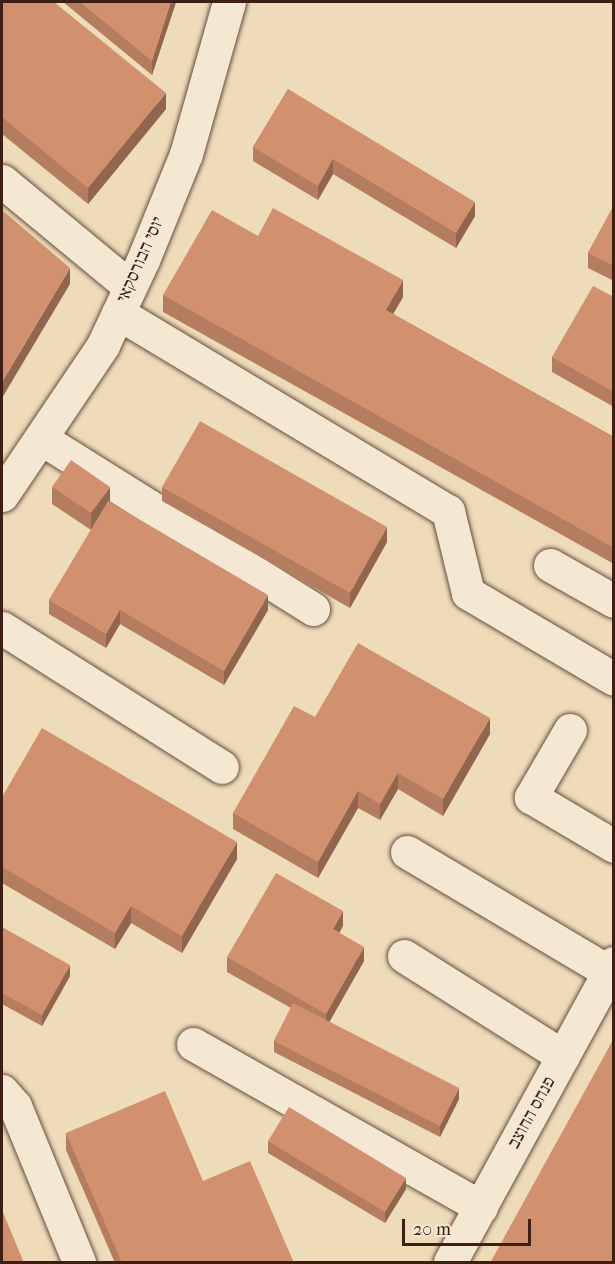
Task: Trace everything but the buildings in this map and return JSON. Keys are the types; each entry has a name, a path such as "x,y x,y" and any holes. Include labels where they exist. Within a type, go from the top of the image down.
{"street":[{"name":"יוסי הבורסקאי","path":"2,495 42,439 124,300 186,154 229,2"},
{"path":"2,181 124,300 448,511 468,593 614,679"},
{"path":"42,439 313,609"},
{"path":"550,565 614,601"},
{"path":"2,628 222,767"},
{"path":"570,730 531,797 614,846"},
{"path":"407,852 611,968"},
{"path":"404,956 563,1056"},
{"name":"פנחס החוצב","path":"450,1263 611,968"},
{"path":"193,1044 481,1207"},
{"path":"2,1091 15,1106 79,1263"}]}
